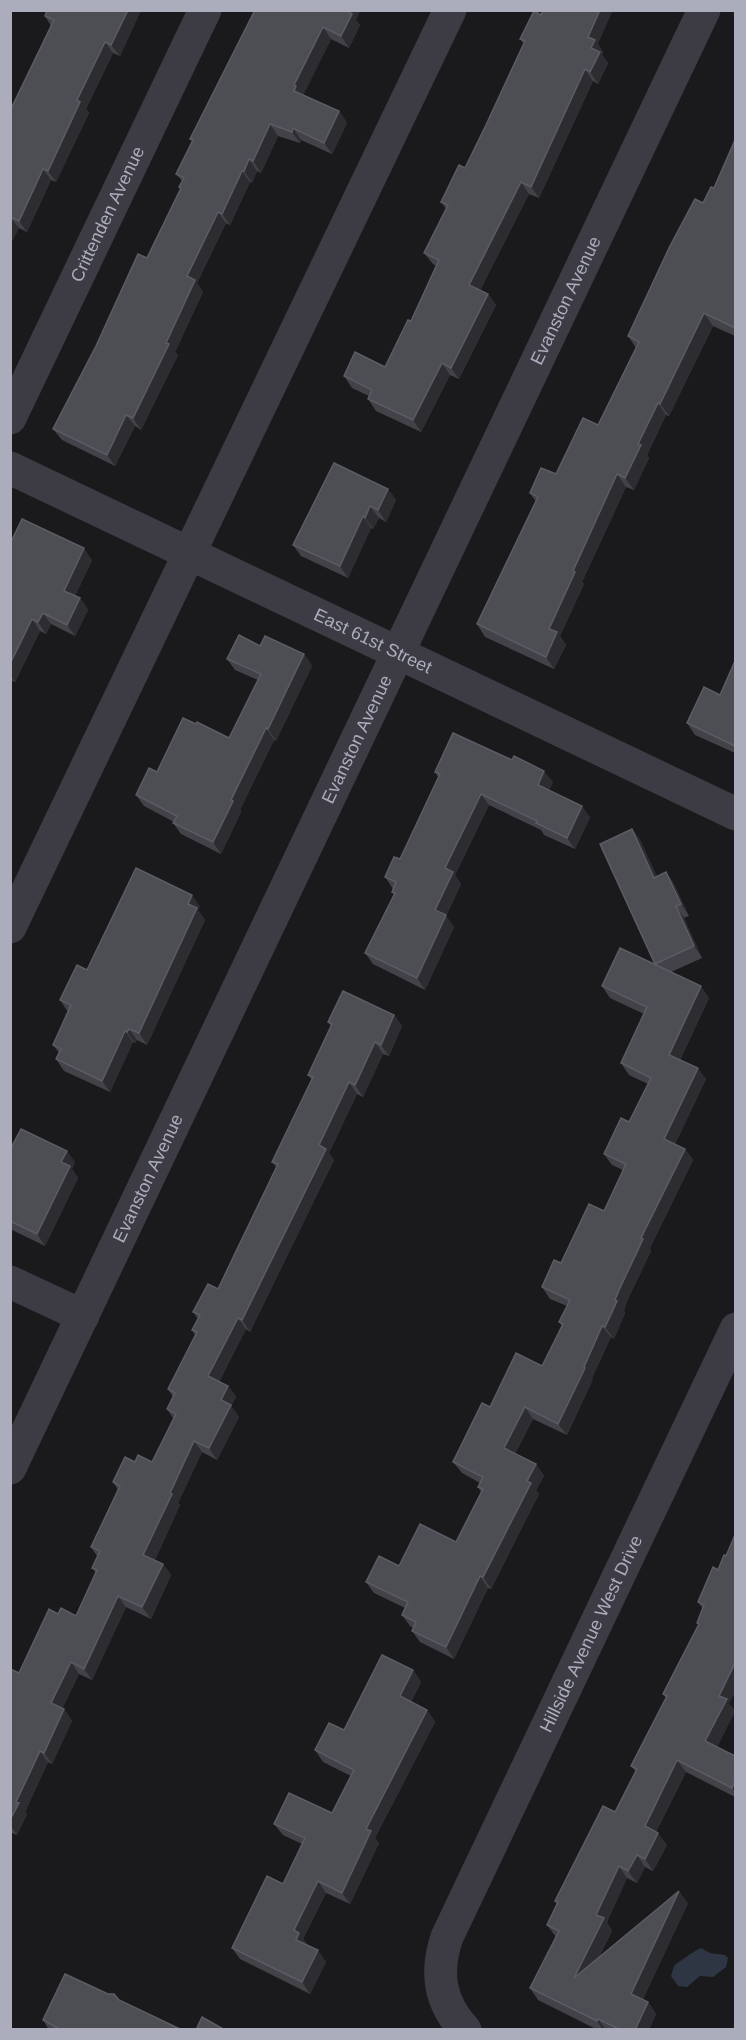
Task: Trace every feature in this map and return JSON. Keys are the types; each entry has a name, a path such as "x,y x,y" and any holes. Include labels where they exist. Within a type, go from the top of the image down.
{"street":[{"name":"Crittenden Avenue","path":"10,418 205,10"},
{"path":"10,927 191,554 450,10"},
{"name":"Evanston Avenue","path":"10,1468 704,10"},
{"name":"East 61st Street","path":"10,468 398,652 734,818"},
{"path":"10,1282 83,1316"},
{"name":"Hillside Avenue West Drive","path":"465,2030 450,2010 443,1992 440,1970 447,1937 735,1329"}],"water":[{"path":"701,1948 710,1953 725,1955 728,1958 726,1967 713,1977 700,1976 687,1987 678,1986 671,1976 674,1966"}],"building":[{"path":"47,10 128,10 111,45 105,42 77,100 80,102 48,171 43,169 19,221 10,217 10,111 54,20 45,16"},
{"path":"255,10 347,10 352,14 341,36 323,27 294,85 296,86 294,91 339,111 324,143 293,128 292,132 270,124 253,161 249,159 242,171 222,214 218,212 187,276 195,280 166,343 169,344 133,418 126,415 107,455 53,429 96,346 138,254 147,258 181,188 179,187 184,178 176,174 193,140 190,139"},
{"path":"543,10 600,10 588,37 595,40 591,48 600,52 590,72 585,69 531,187 521,182 469,285 488,294 451,368 442,363 413,420 368,399 372,390 344,376 355,352 385,367 408,320 411,321 439,260 424,253 448,205 441,202 459,165 465,168 485,127 525,41 520,39 534,11 541,15"},
{"path":"735,140 735,328 704,313 638,444 641,445 625,478 617,474 549,629 557,632 546,657 477,624 538,497 530,493 541,468 556,474 583,418 598,425 639,342 628,336 670,246 695,199 703,203 711,187 714,188"},
{"path":"334,463 388,489 378,510 370,506 365,518 363,516 340,566 293,545"},
{"path":"22,519 84,548 64,591 80,598 67,625 43,613 38,622 32,619 10,664 10,544"},
{"path":"239,635 260,646 265,636 304,654 231,800 233,801 213,842 173,823 177,816 136,795 149,768 157,772 183,718 196,724 197,722 229,738 261,674 227,659"},
{"path":"735,661 735,746 687,723 704,687 720,695"},
{"path":"453,733 512,760 514,756 544,771 538,785 582,806 567,838 481,794 445,868 453,872 435,910 446,915 417,978 365,953 395,893 392,892 396,882 385,877 394,857 400,859 440,774 435,772"},
{"path":"632,829 654,878 666,872 681,904 676,906 694,946 655,964 600,844"},
{"path":"136,868 192,895 188,904 197,908 139,1033 129,1029 125,1031 102,1081 56,1059 61,1049 53,1045 71,1005 60,1000 77,965 87,970"},
{"path":"620,948 701,986 669,1055 698,1068 664,1139 685,1149 641,1238 643,1239 615,1300 617,1301 605,1327 602,1326 558,1424 525,1407 504,1448 536,1464 527,1481 531,1483 483,1577 480,1576 446,1647 412,1631 416,1622 402,1615 408,1602 366,1582 379,1556 399,1566 420,1524 456,1542 483,1489 478,1487 483,1477 453,1462 482,1403 490,1407 516,1353 542,1366 563,1324 559,1322 570,1300 542,1287 554,1260 561,1263 589,1204 604,1211 626,1164 604,1154 621,1118 629,1122 651,1078 621,1063 647,1007 602,986"},
{"path":"343,991 394,1015 381,1045 375,1042 355,1085 349,1082 319,1145 326,1149 242,1320 238,1318 208,1376 228,1386 221,1400 231,1405 209,1448 194,1441 143,1555 163,1564 142,1607 118,1596 84,1669 71,1662 51,1703 64,1709 44,1753 40,1751 10,1820 10,1669 19,1673 49,1609 58,1614 61,1608 76,1616 97,1570 92,1568 100,1551 91,1547 120,1486 113,1482 125,1457 135,1462 138,1455 152,1462 176,1414 167,1409 175,1393 168,1389 197,1332 192,1330 200,1315 193,1312 208,1284 218,1289 278,1164 272,1162 313,1077 308,1075 332,1024 328,1022"},
{"path":"21,1129 67,1151 61,1162 70,1166 37,1234 10,1221 10,1150"},
{"path":"735,1535 735,1663 719,1696 727,1699 705,1741 735,1756 735,1781 732,1788 677,1760 645,1826 658,1833 645,1859 637,1855 628,1871 619,1866 596,1915 604,1918 574,1978 679,1891 631,1994 648,2002 635,2030 621,2030 598,2019 597,2021 530,1988 559,1931 547,1925 558,1902 555,1901 603,1806 615,1812 637,1769 631,1766 667,1696 663,1694 699,1624 697,1623 704,1605 698,1602 713,1567 718,1570"},
{"path":"382,1655 413,1670 400,1696 427,1710 366,1829 371,1831 342,1893 318,1881 294,1930 299,1933 296,1940 318,1950 302,1982 232,1948 267,1876 283,1884 305,1838 274,1824 289,1793 332,1813 354,1770 315,1750 329,1723 344,1730"},
{"path":"65,1974 108,1994 114,1994 119,2000 182,2030 61,2030 43,2020"},
{"path":"202,2017 225,2030 196,2030"}]}
